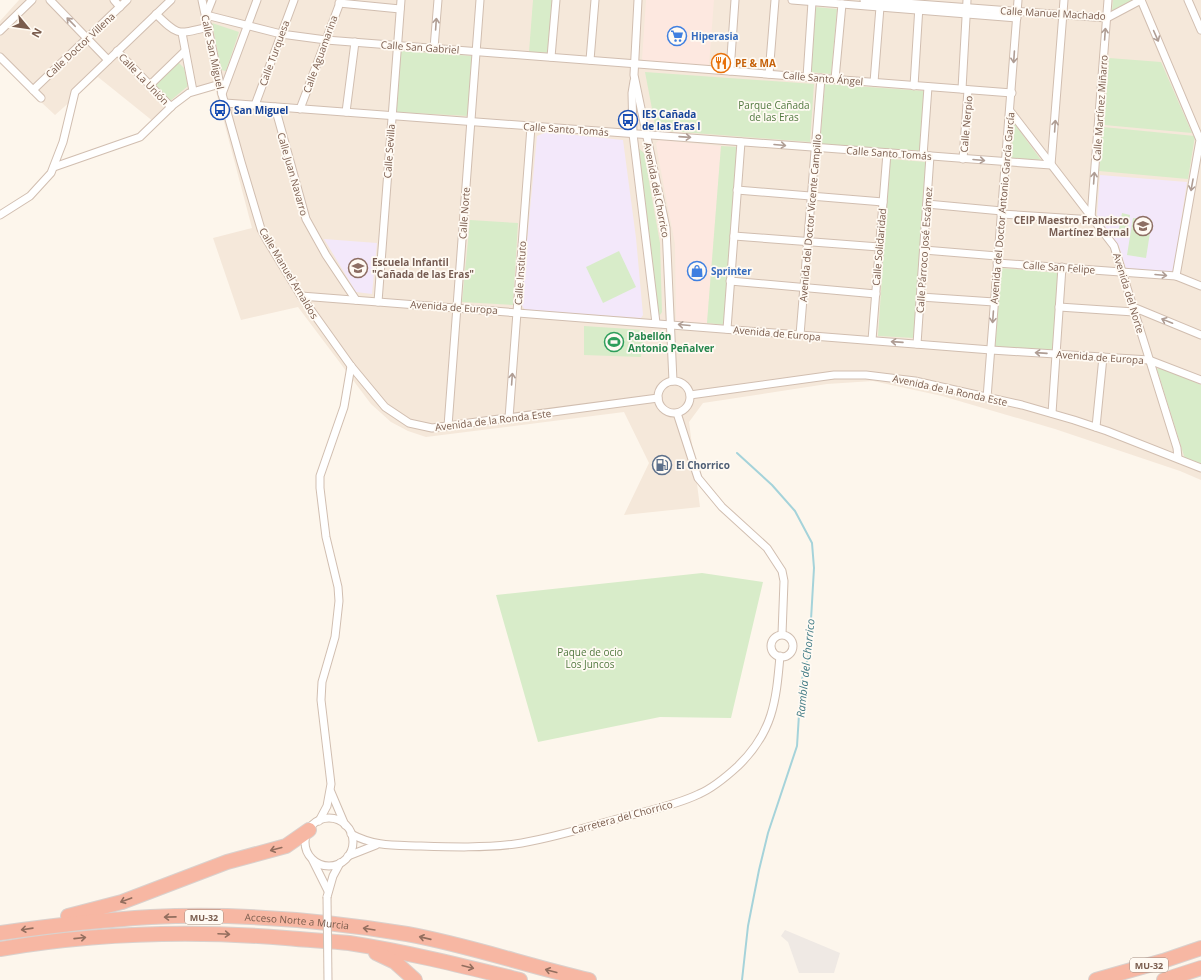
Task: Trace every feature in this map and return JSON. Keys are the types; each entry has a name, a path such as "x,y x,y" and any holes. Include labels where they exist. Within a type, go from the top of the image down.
{"highway":[{"path":"47,926 62,918 122,902 227,862 286,846 314,825"},
{"name":"Acceso Norte a Murcia","path":"0,933 47,926 109,920 191,917 262,919 361,927 408,935 460,946 589,980"},
{"name":"Acceso Norte a Murcia","path":"0,949 79,938 159,933 240,935 348,943 432,959 520,980"},
{"path":"348,943 395,962 415,980"},
{"name":"MU-32","path":"1096,980 1163,962 1201,948"},
{"name":"MU-32","path":"1164,980 1201,968"}],"street":[{"path":"0,31 32,0"},
{"name":"Calle La Unión","path":"50,0 108,60"},
{"path":"114,0 120,7"},
{"name":"Calle Doctor Villena","path":"33,90 127,0"},
{"path":"0,215 30,196 43,183 54,167 63,142 75,92 171,0"},
{"name":"Calle San Miguel","path":"202,0 225,103"},
{"path":"206,15 212,0"},
{"path":"222,94 257,0"},
{"name":"Calle Turquesa","path":"255,105 294,0"},
{"name":"Calle Sevilla","path":"378,302 401,0"},
{"path":"434,48 438,0"},
{"name":"Calle Norte","path":"448,426 480,0"},
{"path":"551,57 556,0"},
{"path":"590,60 595,0"},
{"name":"Avenida del Chorrico","path":"638,0 632,93 633,134 656,323"},
{"path":"730,71 735,0"},
{"path":"769,74 775,0"},
{"name":"Calle Manuel Machado","path":"792,0 812,2 825,1 842,4 919,5 1017,15 1063,15 1107,18 1141,0"},
{"name":"Calle Manuel Machado","path":"864,0 875,4"},
{"name":"Calle Nerpio","path":"963,159 967,0"},
{"name":"Avenida del Doctor Antonio García García","path":"987,398 997,259 1012,93 1018,0"},
{"path":"1051,165 1064,0"},
{"name":"Calle Martínez Miñarro","path":"1093,218 1108,0"},
{"path":"1141,0 1200,140 1176,276"},
{"path":"1188,0 1201,30"},
{"path":"340,2 400,9"},
{"name":"Calle Aguamarina","path":"300,109 340,2"},
{"path":"807,77 812,2"},
{"path":"835,79 842,4"},
{"path":"874,82 875,4"},
{"path":"914,86 919,5"},
{"path":"156,14 171,29 182,33 209,27"},
{"name":"Calle San Gabriel","path":"206,15 248,27 281,34 326,40 635,63"},
{"path":"182,33 193,92"},
{"path":"346,112 355,42"},
{"name":"Calle La Unión","path":"117,51 171,108"},
{"path":"150,85 185,51"},
{"path":"0,57 41,98"},
{"name":"Calle Santo Ángel","path":"635,63 1012,93"},
{"name":"Avenida del Chorrico","path":"634,75 666,228 669,324 673,381"},
{"name":"Avenida del Doctor Vicente Campillo","path":"800,334 821,78"},
{"path":"54,167 140,137 171,108 193,92 220,84"},
{"name":"Calle Párroco José Escámez","path":"917,344 927,204 928,87"},
{"name":"Calle Santo Tomás","path":"225,103 1051,165"},
{"name":"Calle Manuel Arnaldos","path":"225,103 261,229 301,296 351,366"},
{"name":"Calle Juan Navarro","path":"274,107 306,219 326,255 356,300"},
{"name":"Avenida del Norte","path":"1010,111 1114,246 1177,448 1178,458"},
{"name":"Calle Instituto","path":"509,418 531,127"},
{"path":"727,329 741,142"},
{"name":"Calle Solidaridad","path":"872,340 887,153"},
{"path":"737,190 883,202"},
{"path":"927,204 1001,212 1093,218"},
{"path":"734,236 879,248"},
{"name":"Calle San Felipe","path":"924,250 1062,267 1176,276 1201,286"},
{"path":"1052,413 1062,267"},
{"path":"730,281 876,294"},
{"name":"Avenida de Europa","path":"301,296 990,350 1150,360 1201,380"},
{"path":"921,297 994,302"},
{"path":"1059,307 1134,309 1201,335"},
{"path":"1096,427 1103,357"},
{"path":"328,894 305,845 314,825 327,806 331,792 330,760 321,700 322,682 339,618 340,601 326,537 320,488 324,461 344,407 351,366"},
{"name":"Avenida de la Ronda Este","path":"351,366 385,407 395,415 409,423 432,428 658,398"},
{"name":"Avenida de la Ronda Este","path":"690,395 834,375 866,375 915,381 1052,413 1096,427 1201,468"},
{"path":"673,381 686,386 690,395 688,404 682,411 677,413 667,411 662,408 658,398 661,388 668,382 673,381"},
{"path":"677,413 698,478 722,507 766,548 782,572 784,581 782,634"},
{"path":"782,634 791,638 793,648 788,655 780,656 773,652 771,644 776,636 782,634"},
{"name":"Carretera del Chorrico","path":"351,834 376,845 474,847 516,844 553,837 679,802 699,794 713,786 738,766 757,744 764,732 775,701 780,656"},
{"path":"328,980 328,894 340,863 348,856 352,841 351,834 331,792"},
{"path":"314,825 333,819 346,826"},
{"name":"Carretera del Chorrico","path":"348,856 376,845"},
{"path":"312,859 325,866 340,863"}],"shaded area":[{"path":"19,0 1201,0 1201,480 1180,471 1055,429 942,396 873,381 827,384 703,403 689,422 700,507 624,515 649,463 624,412 426,437 408,431 391,422 371,404 298,307 241,320 213,238 252,228 214,84 188,91 154,122 98,77 55,115 0,64 0,21"},
{"name":"Hiperasia","path":"646,0 714,0 709,66 644,61 642,59"},
{"path":"547,132 623,140 636,238 643,315 641,318 525,310 521,304 537,136"},
{"path":"659,140 721,146 707,323 676,321 675,244 656,143"},
{"name":"CEIP Maestro Francisco Martínez Bernal","path":"1100,175 1187,182 1173,274 1126,269 1119,246 1097,215"},
{"name":"Escuela Infantil \"Cañada de las Eras\"","path":"324,239 377,243 372,294 356,292"},
{"path":"785,930 840,953 834,973 799,973 788,942 781,936"}],"green space":[{"path":"533,0 553,0 549,53 529,52"},
{"path":"1113,0 1135,0 1112,11"},
{"path":"815,7 837,9 831,74 810,72"},
{"path":"212,23 239,32 226,71 221,70"},
{"path":"401,51 473,56 468,116 395,112"},
{"path":"1109,58 1161,62 1192,133 1104,125"},
{"path":"178,62 184,68 188,86 170,101 154,85"},
{"name":"Parque Cañada de las Eras","path":"645,72 814,84 810,142 656,130"},
{"name":"Parque Cañada de las Eras","path":"825,84 925,91 920,151 820,144"},
{"path":"1014,123 1041,160 1011,158"},
{"path":"1103,127 1195,136 1188,179 1099,171"},
{"path":"636,146 644,153 660,243 662,312 660,315 657,314"},
{"path":"721,146 738,147 725,325 707,323"},
{"path":"890,159 926,162 914,338 878,336"},
{"path":"1122,213 1130,215 1127,231 1119,229"},
{"path":"1133,218 1152,220 1146,258 1127,255"},
{"path":"470,220 518,223 513,305 462,302"},
{"path":"619,251 636,287 603,303 586,267"},
{"path":"1001,268 1059,273 1053,352 995,348"},
{"name":"Pabellón Antonio Peñalver","path":"584,326 645,330 641,357 584,355"},
{"path":"1160,366 1201,385 1201,465 1185,459 1157,369"},
{"name":"Paque de ocio Los Juncos","path":"702,573 763,582 731,718 660,717 538,742 496,595"}],"waterway":[{"name":"Rambla del Chorrico","path":"737,453 772,485 795,511 812,543 814,568 809,654 801,683 797,746 768,833 759,870 748,926 742,980"}],"place":[{"name":"Hiperasia","path":"677,36"},
{"name":"PE & MA","path":"721,63"},
{"name":"San Miguel","path":"220,110"},
{"name":"IES Cañada de las Eras I","path":"628,120"},
{"name":"CEIP Maestro Francisco Martínez Bernal","path":"1143,226"},
{"name":"Escuela Infantil \"Cañada de las Eras\"","path":"358,268"},
{"name":"Sprinter","path":"697,271"},
{"name":"Pabellón Antonio Peñalver","path":"614,342"},
{"name":"El Chorrico","path":"662,465"}]}
